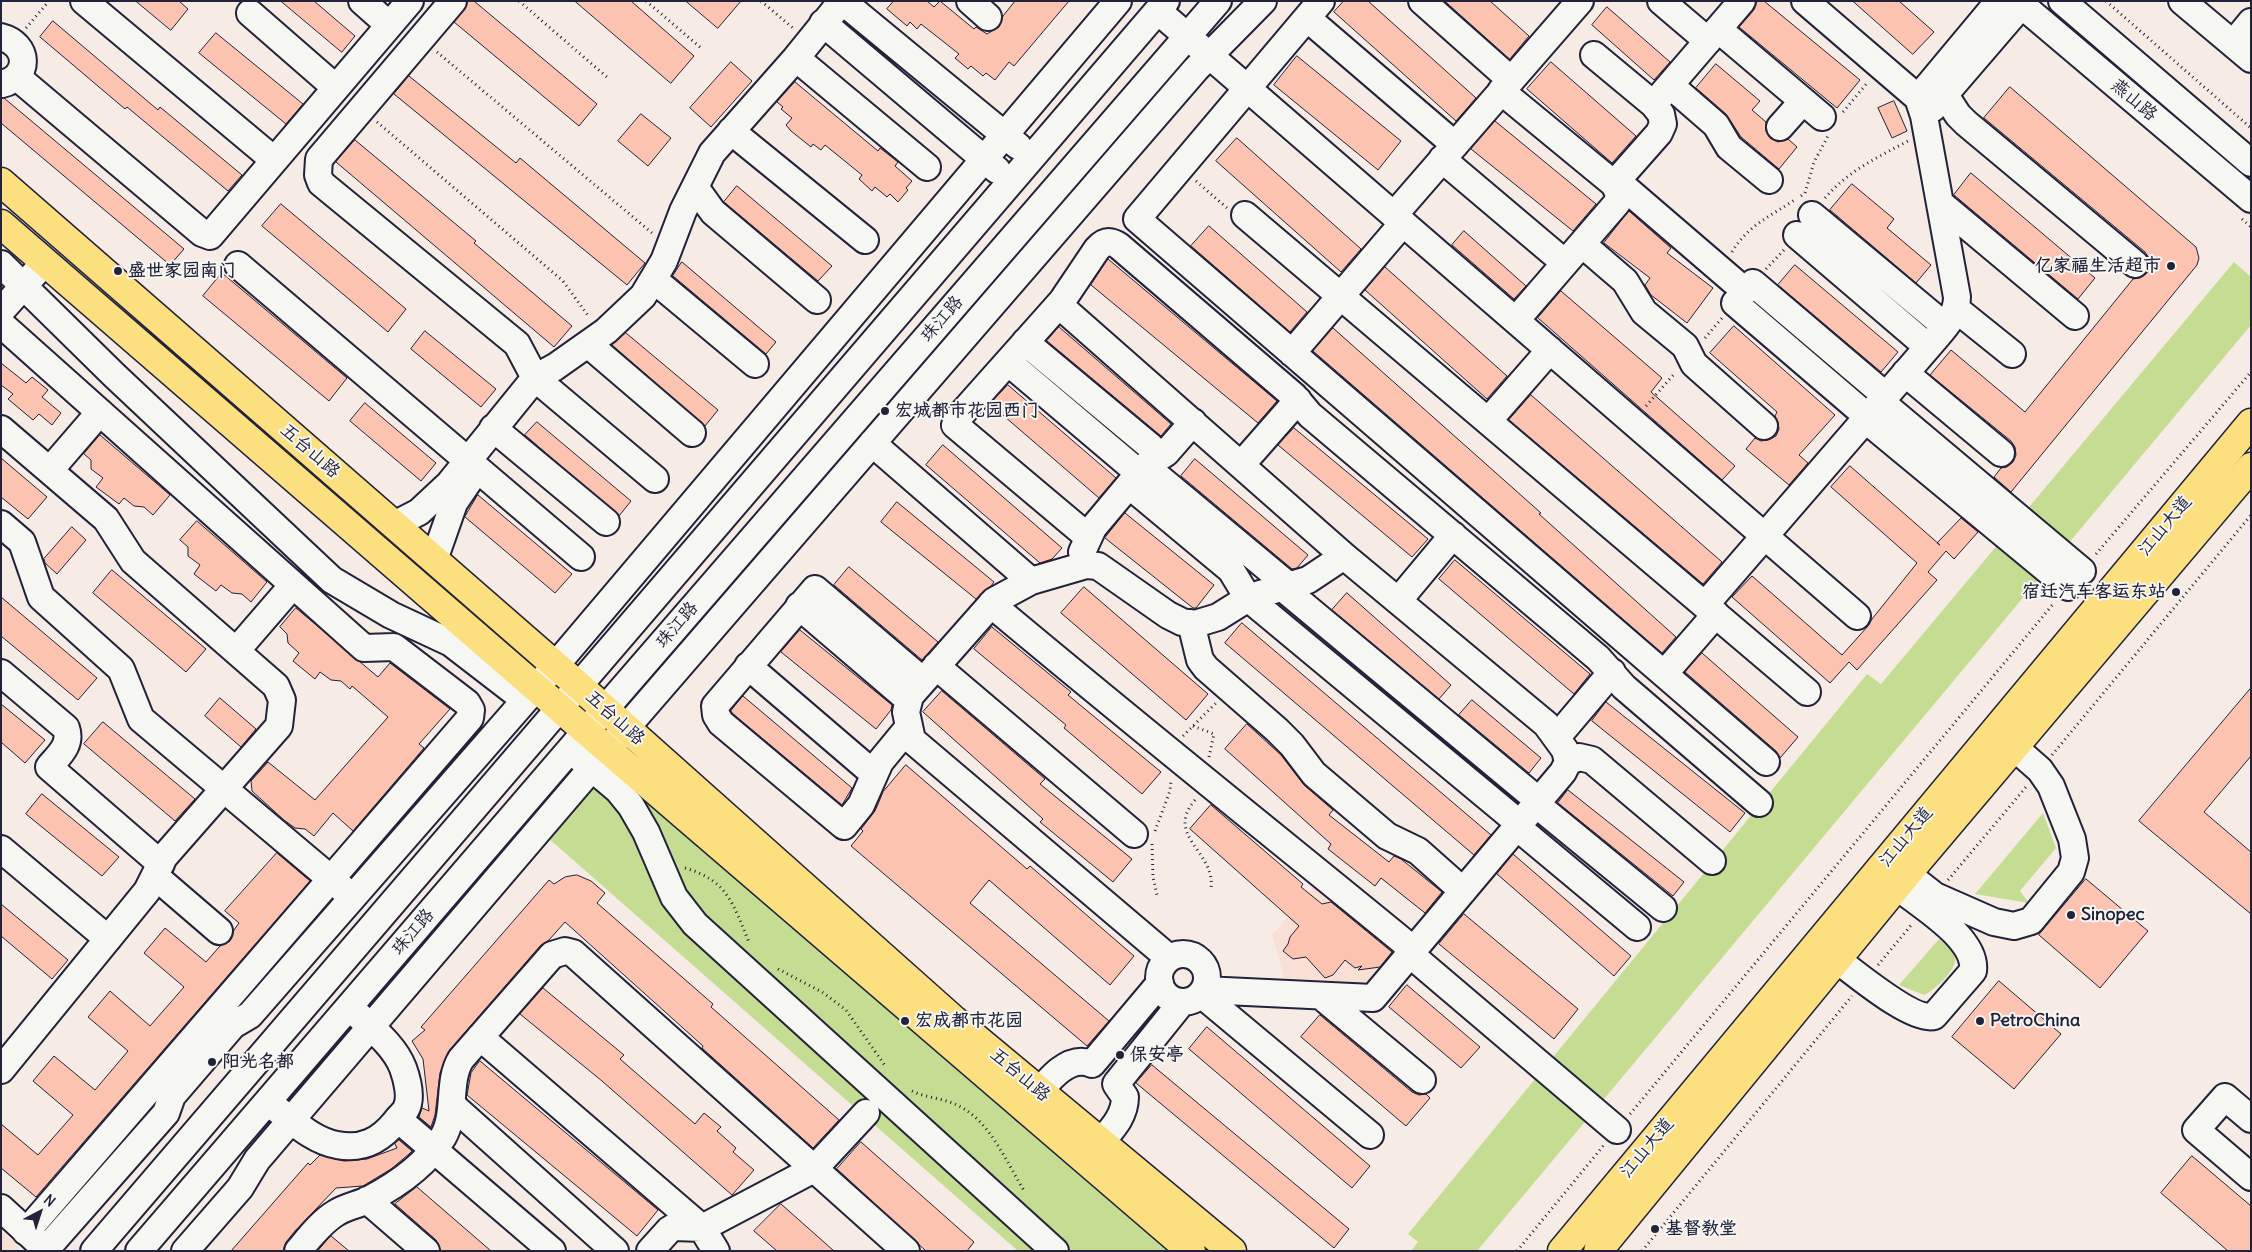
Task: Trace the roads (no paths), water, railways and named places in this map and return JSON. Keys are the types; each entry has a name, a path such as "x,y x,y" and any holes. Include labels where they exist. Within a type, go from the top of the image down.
{"main road":[{"name":"五台山路","path":"1,182 579,686 954,1020 1033,1100 1191,1251"},
{"name":"五台山路","path":"1,224 527,698 600,758 1033,1100 1101,1142 1232,1251"},
{"name":"江山大道","path":"1562,1251 2251,424"},
{"name":"江山大道","path":"1598,1251 1836,959 2251,467"}],"street":[{"path":"84,1 274,160"},
{"path":"362,1 389,26"},
{"path":"8,39 23,55 21,70 9,81 202,233 210,236 410,1"},
{"path":"453,1 319,158 318,175 321,183 517,344 536,378 655,480"},
{"path":"434,560 454,503 472,465 493,428 536,378 594,339 643,296 654,279 683,211 712,153 810,41 842,1 1032,158"},
{"path":"1,1208 48,1250 166,1113 172,1096 234,1025 250,1015 555,666 1118,1"},
{"name":"珠江路","path":"139,1251 604,709 1218,1"},
{"path":"185,1251 240,1188 256,1160 600,758 1209,55 1263,1"},
{"path":"1422,1 1506,86 1616,183 1724,273 1875,409 2075,579"},
{"path":"1661,1 1713,35 1824,117 1780,128"},
{"path":"1616,183 1659,133 1663,124 1661,95 1742,1"},
{"path":"1664,674 1765,536 1928,347 1950,318 1958,296 1923,117 1881,67 1805,1"},
{"name":"燕山路","path":"2062,1 2251,163"},
{"path":"2182,1 2242,52 2251,22"},
{"path":"1923,117 1945,95 2016,2"},
{"path":"1923,117 2016,2"},
{"name":"燕山路","path":"2016,2 2251,199"},
{"path":"1162,6 1188,36 1209,55 1857,616"},
{"name":"珠江路","path":"94,1251 1162,6"},
{"path":"1292,352 1341,296 1449,152 1506,86 1567,6"},
{"path":"1565,263 1449,152 1314,10 1137,219 1766,762"},
{"path":"250,13 336,88"},
{"path":"810,41 984,158 1011,182"},
{"path":"810,41 927,167"},
{"path":"1594,55 1716,125 1729,147 1769,180"},
{"path":"1945,95 1958,115 1966,123 2134,264"},
{"path":"731,131 865,240"},
{"path":"1516,320 1617,203 1619,194 1616,183"},
{"path":"695,187 713,212 817,300"},
{"path":"1941,204 2075,316"},
{"path":"1245,215 1808,692"},
{"path":"1928,347 1804,225 1950,318 2012,354"},
{"path":"1087,536 955,425 957,419 1059,304 1097,249 1102,244 1114,243 1298,400 1310,415 1598,658 1624,687 1759,803"},
{"path":"1582,244 1625,281 1644,312 1685,346 1694,364 1764,426"},
{"path":"1,311 44,262"},
{"path":"1,264 114,375 332,580 391,614 451,644 527,698"},
{"path":"238,266 581,557"},
{"path":"654,279 755,364"},
{"path":"1059,304 1344,556 1546,724 1565,750 1568,762"},
{"path":"1,324 364,648 394,647 467,703 471,710 470,718 26,1232"},
{"path":"594,339 692,433"},
{"path":"1488,422 1550,350"},
{"path":"1017,352 1142,471 1231,570 1248,598 1637,927"},
{"path":"1906,373 2001,453"},
{"path":"1241,465 1298,400"},
{"path":"50,470 100,412"},
{"path":"1079,567 1087,536 1142,471 1166,453 1193,422"},
{"path":"493,428 606,522"},
{"path":"1,429 106,519 133,561 276,686 282,700 279,726 164,857 148,891 1,1070"},
{"path":"872,443 1031,581"},
{"path":"394,525 418,512 472,465"},
{"path":"1142,471 1286,587 1663,908"},
{"path":"1,524 22,542 41,597 121,669 141,719 378,919"},
{"path":"1398,601 1453,535"},
{"path":"1169,958 921,749 912,740 906,712 923,682 991,604 1031,581 1086,565 1098,566 1168,615 1182,622 1191,623 1218,617 1248,598 1308,580 1344,556"},
{"path":"236,651 293,584"},
{"path":"908,728 880,762 862,805 844,826 721,723 716,715 714,706 815,589 923,682 1134,834"},
{"path":"991,604 1405,943 1410,954 1617,1130"},
{"path":"644,610 671,632"},
{"path":"1191,623 1200,660 1206,668 1292,745 1314,774 1388,836 1418,851 1463,891"},
{"path":"748,666 874,774"},
{"path":"1557,737 1612,672"},
{"path":"1,673 66,728 69,737 68,743 49,767 158,870 219,931"},
{"path":"1902,880 1994,922 2014,926 2031,921 2071,872 2075,858 2072,839 2051,786 2040,770 2014,748"},
{"path":"1101,1142 1117,1123 1125,1104 1123,1091 1116,1084 1196,995 1207,974 1199,960 1184,954 1169,958 1160,971 1160,983 1170,999 1196,995 1374,998 1538,803 1563,772 1568,762 1579,757 1592,760 1712,862"},
{"path":"600,758 632,806 646,832 674,897 695,924 1054,1251"},
{"path":"496,783 523,804"},
{"path":"1,850 108,939"},
{"path":"1836,959 1902,1007 1922,1017 1934,1016 1973,971 1974,962 1970,951 1959,937 1902,880"},
{"path":"298,1251 324,1222 336,1213 367,1200 406,1178 433,1149 443,1136 452,1106 455,1068 552,955 565,951 573,953 906,1251"},
{"path":"1033,1100 1065,1067 1080,1062 1092,1064 1160,983"},
{"path":"1196,995 1370,1135"},
{"path":"1321,996 1422,1080"},
{"path":"267,1102 308,1134 335,1145 356,1148 374,1142 387,1133 407,1108 408,1086 402,1066 388,1045 349,1006"},
{"path":"480,1038 702,1228 716,1251"},
{"path":"2251,1119 2225,1097 2196,1130 2251,1178"},
{"path":"452,1106 615,1251"},
{"path":"650,1251 674,1227 702,1228 814,1169 866,1113"},
{"path":"398,1119 552,1251"},
{"path":"367,1200 426,1251"}],"place":[{"name":"亿家福生活超市","path":"2171,266"},
{"name":"盛世家园南门","path":"118,271"},
{"name":"宏城都市花园西门","path":"885,411"},
{"name":"宿迁汽车客运东站","path":"2176,592"},
{"name":"Sinopec","path":"2071,915"},
{"name":"宏成都市花园","path":"905,1021"},
{"name":"PetroChina","path":"1980,1021"},
{"name":"保安亭","path":"1120,1055"},
{"name":"阳光名都","path":"212,1062"},
{"name":"基督教堂","path":"1655,1229"}]}
